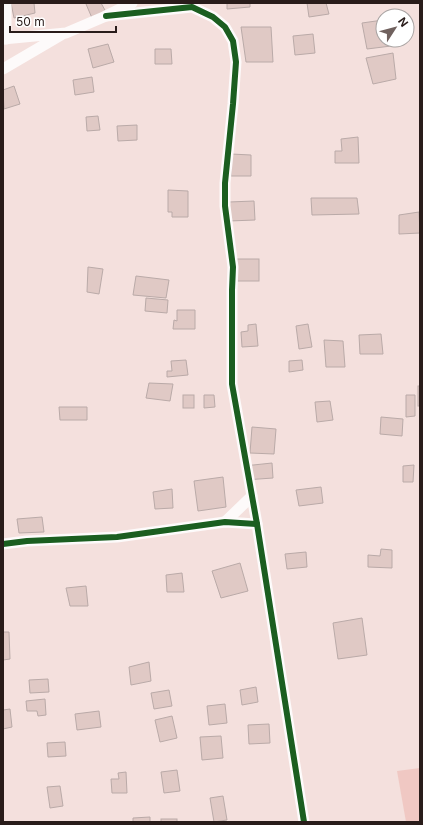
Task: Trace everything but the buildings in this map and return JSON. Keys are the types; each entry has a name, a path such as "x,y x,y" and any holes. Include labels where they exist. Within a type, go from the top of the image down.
{"street":[{"path":"6,3 4,39 66,33"},
{"path":"3,69 66,33 132,3"},
{"path":"106,16 191,5 213,17 225,27 233,42 236,62 225,183 225,206 233,267 232,384 257,524 304,822"},
{"path":"224,522 252,496"},
{"path":"3,544 27,541 117,537 224,522 257,524"}],"shaded area":[{"path":"420,768 420,822 406,822 397,771"}],"cycle path":[{"path":"106,16 192,7 213,17 225,27 233,41 236,62 225,183 225,206 233,267 232,384 257,524 304,822"},
{"path":"3,544 27,541 117,537 225,522 257,524"}]}
